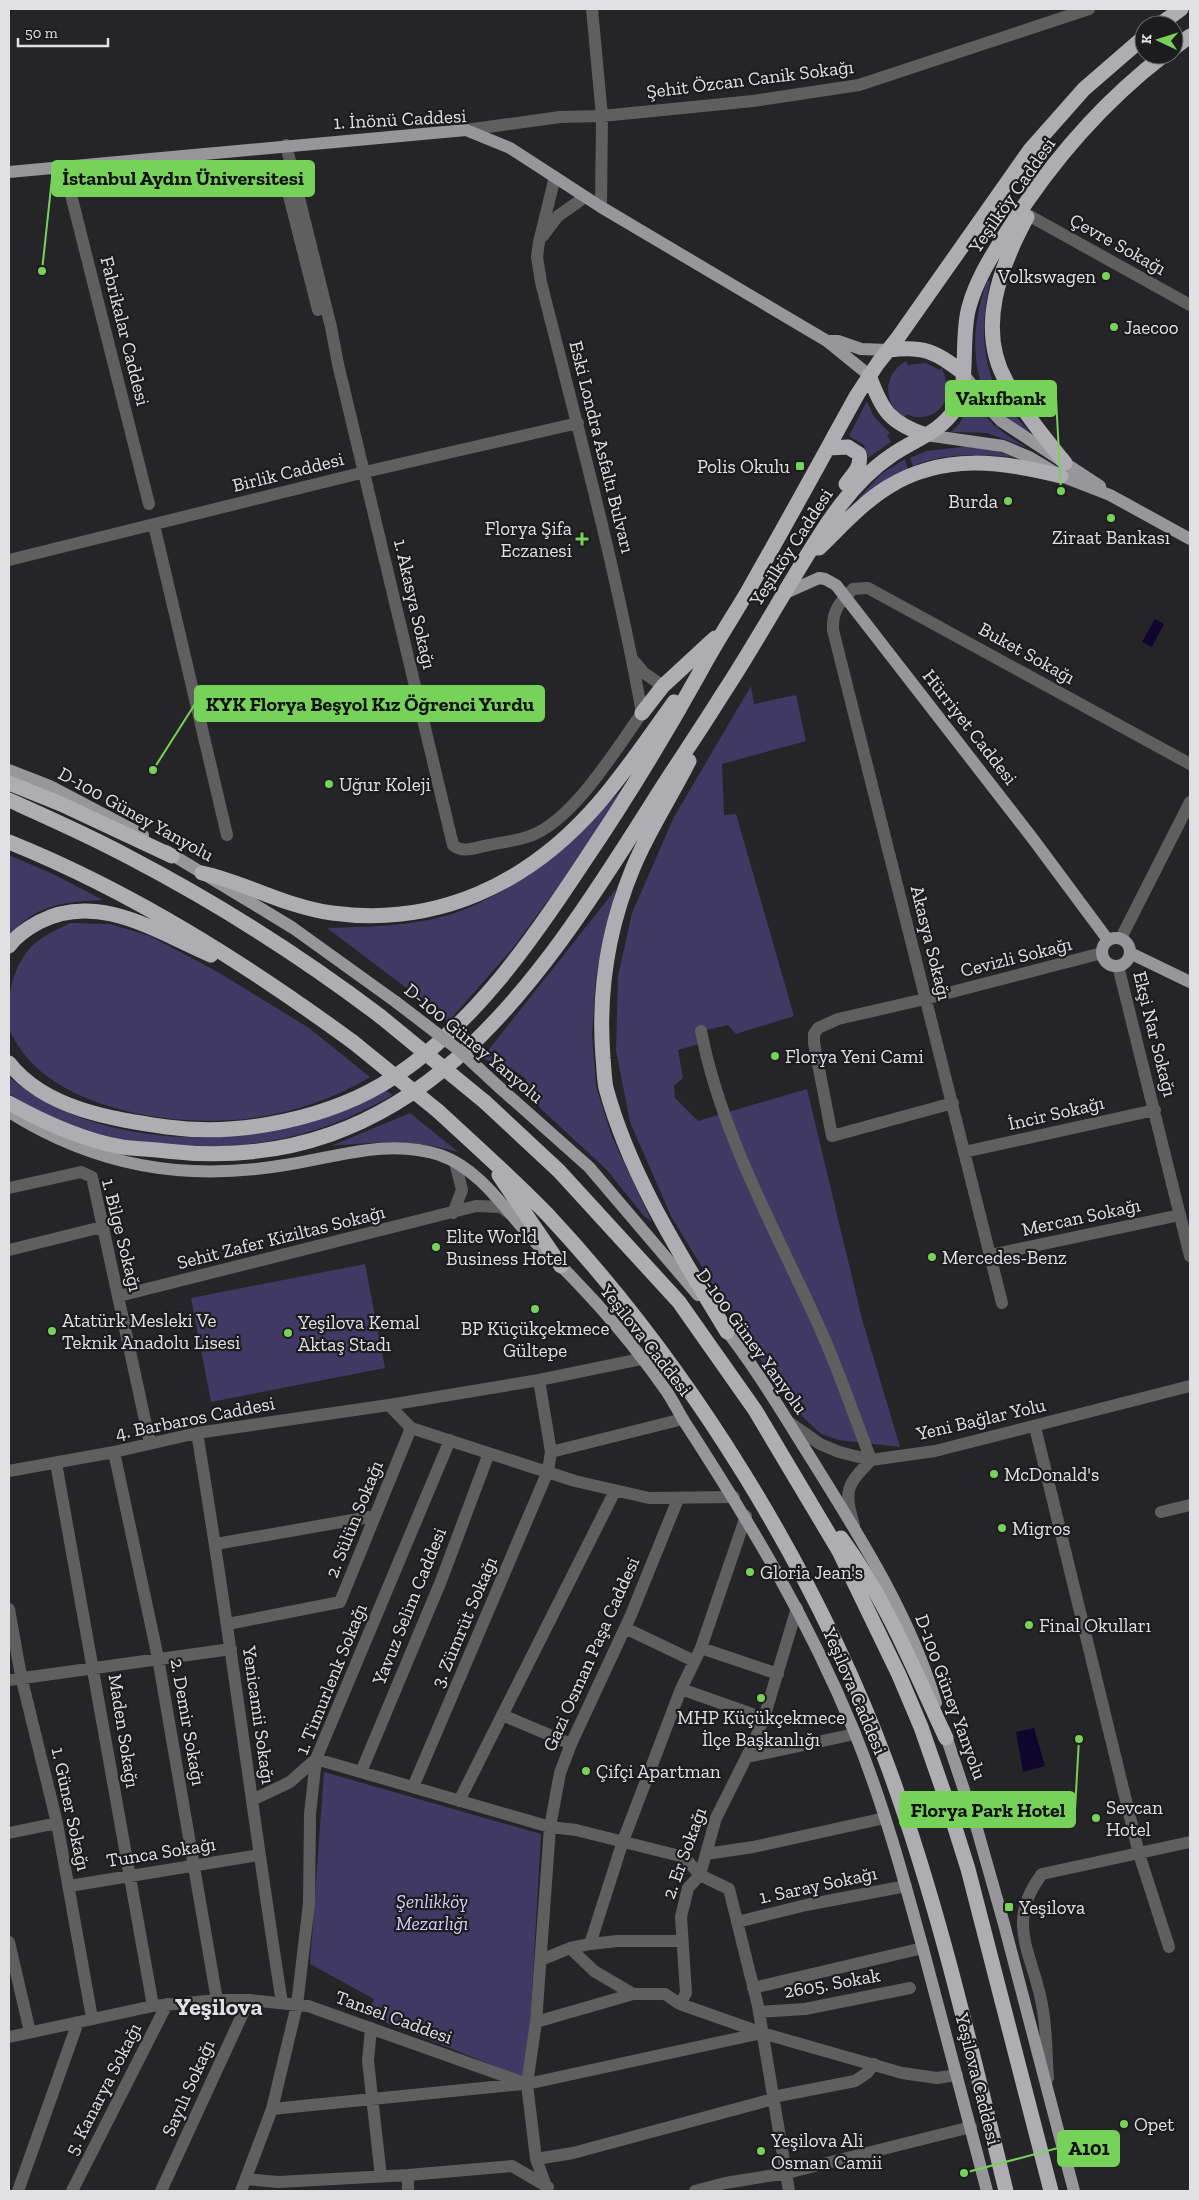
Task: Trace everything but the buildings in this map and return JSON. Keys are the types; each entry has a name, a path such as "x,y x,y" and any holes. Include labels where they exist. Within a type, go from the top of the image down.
{"highway":[{"name":"Yeşilköy Caddesi","path":"700,673 869,375 889,350 1030,150 1084,89 1134,46"},
{"name":"Yeşilköy Caddesi","path":"723,694 783,594 851,490 879,464 939,427 957,406 963,389 964,333 968,311 976,288 991,257 1046,173 1111,100 1152,65"},
{"path":"1046,173 1028,215 1005,260 998,280 994,343 1006,380 1063,470"},
{"path":"889,350 915,348 935,353 962,373"},
{"path":"869,375 888,416 901,426 926,436"},
{"path":"828,448 848,447 856,449 860,460 858,468 845,486 837,510"},
{"path":"802,565 870,500 901,480 931,468 964,462 987,462 1063,470"},
{"path":"642,713 663,686 727,627"},
{"path":"202,873 225,878 285,902 331,913 401,915 467,899 490,890 520,873 562,840 597,806 678,697 700,673"},
{"path":"9,1063 28,1082 46,1095 73,1106 108,1116 150,1124 197,1129 232,1128 294,1119 348,1100 392,1078 451,1031 521,953 624,803 700,673"},
{"path":"9,1103 67,1132 123,1147 207,1154 282,1148 352,1127 394,1106 412,1094 470,1047 495,1022 542,967 605,879 688,746 723,694"},
{"path":"723,694 640,852 626,885 606,963 602,1000 602,1042 606,1086 629,1154 674,1244 727,1332"},
{"path":"9,783 61,804 172,856"},
{"path":"9,800 128,856 187,888 285,948 380,1016 485,1102 559,1171 679,1302 755,1410 840,1551 895,1667 934,1765 968,1869 1051,2191"},
{"path":"9,842 94,881 156,914 248,968 354,1042 438,1111 488,1156 564,1234 611,1288 650,1338 719,1437 753,1491 822,1616 867,1714 907,1824 955,1988 1006,2191"},
{"path":"9,946 22,932 49,917 64,913 95,912 126,917 204,952 248,968"},
{"path":"488,1156 561,1266"},
{"path":"816,1511 832,1525 856,1558 882,1604 946,1738"}],"main road":[{"name":"1. İnönü Caddesi","path":"9,172 466,130 510,148 600,207 827,341"},
{"path":"827,341 838,341 861,348 889,350"},
{"path":"827,341 869,375"},
{"path":"962,373 1001,421 1063,470"},
{"path":"926,436 987,442 1003,446 1063,470 1190,539"},
{"name":"Hürriyet Caddesi","path":"783,594 819,578 830,581 845,596 1027,831 1108,940"},
{"name":"D-100 Güney Yanyolu","path":"9,770 78,800 151,839 172,856 293,928 460,1051 589,1167 688,1282 727,1332 786,1420 857,1533 915,1642 975,1824 1004,1924 1074,2191"},
{"path":"1121,938 1128,944 1130,953 1127,962 1118,966 1106,962 1102,953 1104,944 1108,940 1121,938"},
{"path":"1130,953 1190,982"},
{"name":"Yeşilova Caddesi","path":"9,1112 41,1132 84,1150 119,1162 174,1169 204,1171 256,1170 381,1148 406,1148 431,1153 456,1162 481,1182 537,1244 561,1266 668,1394 746,1516 797,1608 827,1668 855,1734 885,1818 906,1886 987,2191"}],"street":[{"path":"592,9 602,116 600,207"},
{"name":"Şehit Özcan Canik Sokağı","path":"466,130 560,117 602,116 753,101 859,85 1088,9"},
{"name":"1. Akasya Sokağı","path":"281,146 331,327 338,364 453,845 457,849 469,850 531,836 546,827 594,781 642,713"},
{"name":"Fabrikalar Caddesi","path":"64,167 149,504"},
{"name":"Eski Londra Asfaltı Bulvarı","path":"554,177 537,257 541,282 578,422 634,660 642,713"},
{"path":"539,242 558,216 585,197"},
{"name":"Çevre Sokağı","path":"1028,215 1190,305"},
{"name":"Birlik Caddesi","path":"9,560 365,472 578,422"},
{"path":"154,525 227,835"},
{"name":"Buket Sokağı","path":"845,596 853,589 868,588 1190,764"},
{"name":"Akasya Sokağı","path":"845,596 836,606 832,618 833,630 1002,1303"},
{"path":"634,660 644,673 663,686"},
{"path":"1121,938 1190,802"},
{"name":"Cevizli Sokağı","path":"952,1103 832,1136 814,1043 814,1034 818,1028 838,1019 925,999 1102,953"},
{"name":"Ekşi Nar Sokağı","path":"1118,966 1189,1247"},
{"path":"701,1031 717,1096 731,1134 822,1334 871,1460 854,1476 849,1491 849,1506 857,1533"},
{"name":"İncir Sokağı","path":"964,1152 1155,1110"},
{"path":"453,1213 462,1190 456,1162"},
{"name":"1. Bilge Sokağı","path":"9,1188 81,1172 92,1177 150,1443"},
{"name":"Sehit Zafer Kiziltas Sokağı","path":"118,1296 476,1206 490,1205 501,1207 510,1214"},
{"name":"Mercan Sokağı","path":"990,1255 1180,1215"},
{"path":"9,1250 102,1227"},
{"name":"4. Barbaros Caddesi","path":"9,1471 114,1452 197,1433 389,1405 539,1380 640,1359"},
{"name":"3. Zümrüt Sokağı","path":"413,1787 548,1471 551,1452 539,1380"},
{"name":"Yeni Bağlar Yolu","path":"786,1420 820,1444 839,1452 871,1460 935,1451 1190,1386"},
{"path":"389,1405 411,1428 615,1491 648,1498 734,1497"},
{"path":"551,1452 683,1419"},
{"path":"1035,1427 1139,1854 1169,1948"},
{"name":"2. Sülün Sokağı","path":"228,1624 340,1602 411,1428"},
{"name":"Yenicamii Sokağı","path":"197,1433 228,1624 259,1855 282,2003"},
{"name":"1. Timurlenk Sokağı","path":"241,2191 272,2108 297,2005 309,1903 310,1814 316,1759 450,1440"},
{"name":"2. Demir Sokağı","path":"114,1452 158,1658 217,2000"},
{"name":"Yavuz Selim Caddesi","path":"361,1772 441,1581 490,1453"},
{"name":"Maden Sokağı","path":"56,1463 95,1669 129,1876 154,2006"},
{"path":"459,1800 615,1491"},
{"name":"Gazi Osman Paşa Caddesi","path":"527,2084 536,2022 550,1827 560,1773 570,1744 624,1628 678,1499"},
{"path":"1161,1512 1190,1505"},
{"path":"216,1544 375,1516"},
{"path":"590,1944 623,1841 681,1689 701,1648 746,1516"},
{"name":"2. Er Sokağı","path":"680,2004 686,1993 681,1941 681,1917 688,1888 700,1875 716,1818 747,1757 764,1718 797,1608"},
{"name":"1. Güner Sokağı","path":"9,1609 15,1678 56,1823 92,2018"},
{"path":"624,1628 694,1660"},
{"path":"701,1648 778,1674"},
{"path":"15,1678 95,1669 158,1658 231,1649"},
{"path":"681,1689 696,1696 764,1718"},
{"path":"502,1715 570,1744"},
{"path":"747,1757 855,1734"},
{"path":"252,1800 290,1782 316,1759 550,1827 576,1830 684,1857 700,1875 729,1889 759,2012 789,2191"},
{"path":"706,1854 753,1847 885,1818"},
{"path":"9,1833 56,1823"},
{"path":"1049,2101 1042,2004 1024,1943 1023,1909 1030,1890 1042,1874 1190,1842"},
{"name":"Tunca Sokağı","path":"69,1886 259,1855"},
{"name":"1. Saray Sokağı","path":"737,1922 806,1905 906,1886"},
{"path":"541,1960 570,1948 590,1944 618,1941 681,1941"},
{"path":"9,1942 30,2032"},
{"path":"570,1948 594,1971 633,1994"},
{"path":"753,1988 923,1948"},
{"name":"2605. Sokak","path":"759,2012 805,2009 910,1988"},
{"path":"536,2022 633,1994 665,1994 680,2004 762,2034 920,2077 937,2078 957,2075"},
{"name":"Tansel Caddesi","path":"9,2037 92,2018 168,2004 217,2000 282,2003 308,2006 527,2084"},
{"name":"Sayılı Sokağı","path":"161,2191 248,2000"},
{"name":"5. Kanarya Sokağı","path":"72,2191 168,2004"},
{"path":"18,2191 78,2022"},
{"path":"371,2028 368,2061 381,2177"},
{"path":"272,2108 527,2084 762,2034"},
{"path":"536,2159 573,2153 773,2098 855,2081 867,2073 874,2064"},
{"path":"527,2084 536,2159 548,2189"},
{"path":"695,2191 726,2187 971,2127"},
{"path":"246,2179 278,2187 337,2185 381,2177 512,2166 548,2189"},
{"path":"408,2175 408,2191"}],"green space":[{"path":"987,281 990,281 985,307 984,332 986,357 993,383 982,388 975,347 979,308"},
{"path":"906,361 908,365 926,363 940,370 942,368 947,383 946,399 943,405 930,416 918,417 907,414 904,417 892,404 889,397 889,381 898,367"},
{"path":"997,388 1007,406 1031,434 1008,421 985,394"},
{"path":"867,401 874,417 890,433 887,435 891,442 868,458 864,445 849,436"},
{"path":"976,402 992,423 1005,434 1028,448 987,433 951,432 960,423 969,405"},
{"path":"972,446 992,449 1013,457 988,455 950,457 913,466 910,458 926,451"},
{"path":"905,459 908,469 857,500 881,474"},
{"path":"751,686 754,704 796,695 806,741 722,764 724,815 736,814 794,1016 736,1034 728,1025 697,1032 699,1044 678,1050 683,1078 674,1086 675,1098 698,1121 807,1089 862,1319 900,1447 839,1440 821,1434 791,1406 722,1300 671,1216 630,1122 616,1051 618,976 632,913 674,817"},
{"path":"624,787 560,884 513,948 448,1022 421,999 327,928 422,921 452,914 477,904 524,877 546,861"},
{"path":"9,855 55,875 103,900 63,904 40,911 19,926 9,937"},
{"path":"616,889 596,977 592,1034 596,1086 612,1137 652,1222 643,1215 607,1170 540,1108 525,1078 515,1071 482,1058"},
{"path":"70,923 110,924 150,936 216,971 309,1028 370,1077 322,1101 270,1115 234,1120 174,1119 142,1114 110,1106 79,1095 51,1079 29,1060 9,1028 9,997 20,962 25,954 41,939"},
{"path":"9,1077 38,1098 71,1114 107,1126 144,1133 182,1137 220,1137 257,1133 316,1119 385,1090 393,1095 333,1124 285,1138 237,1145 169,1146 100,1134 67,1124 36,1110 9,1093"},
{"path":"410,1113 458,1152 410,1143 365,1143 331,1146"},
{"name":"Yeşilova Kemal Aktaş Stadı","path":"365,1264 385,1368 211,1402 191,1298"},
{"name":"Şenlikköy Mezarlığı","path":"324,1772 541,1834 527,2079 367,2015 374,1999 310,1964"}],"shaded area":[{"path":"1155,619 1164,624 1152,647 1142,642"},
{"path":"1034,1728 1045,1766 1023,1772 1016,1732"}],"place":[{"name":"İstanbul Aydın Üniversitesi","path":"42,271"},
{"name":"Volkswagen","path":"1106,276"},
{"name":"Jaecoo","path":"1114,327"},
{"name":"Polis Okulu","path":"800,466"},
{"name":"Vakıfbank","path":"1061,491"},
{"name":"Burda","path":"1008,501"},
{"name":"Ziraat Bankası","path":"1111,518"},
{"name":"Florya Şifa Eczanesi","path":"582,539"},
{"name":"KYK Florya Beşyol Kız Öğrenci Yurdu","path":"153,770"},
{"name":"Uğur Koleji","path":"329,784"},
{"name":"Florya Yeni Cami","path":"775,1056"},
{"name":"Elite World Business Hotel","path":"436,1247"},
{"name":"Mercedes-Benz","path":"932,1257"},
{"name":"BP Küçükçekmece Gültepe","path":"535,1309"},
{"name":"Atatürk Mesleki Ve Teknik Anadolu Lisesi","path":"52,1331"},
{"name":"Yeşilova Kemal Aktaş Stadı","path":"288,1333"},
{"name":"McDonald's","path":"994,1474"},
{"name":"Migros","path":"1002,1528"},
{"name":"Gloria Jean's","path":"750,1572"},
{"name":"Final Okulları","path":"1029,1625"},
{"name":"MHP Küçükçekmece İlçe Başkanlığı","path":"761,1698"},
{"name":"Florya Park Hotel","path":"1079,1739"},
{"name":"Çifçi Apartman","path":"586,1771"},
{"name":"Sevcan Hotel","path":"1096,1818"},
{"name":"Yeşilova","path":"1009,1907"},
{"name":"Opet","path":"1124,2124"},
{"name":"Yeşilova Ali Osman Camii","path":"761,2151"},
{"name":"A101","path":"964,2173"}],"district":[{"name":"Yeşilova","path":"219,2006"}]}
